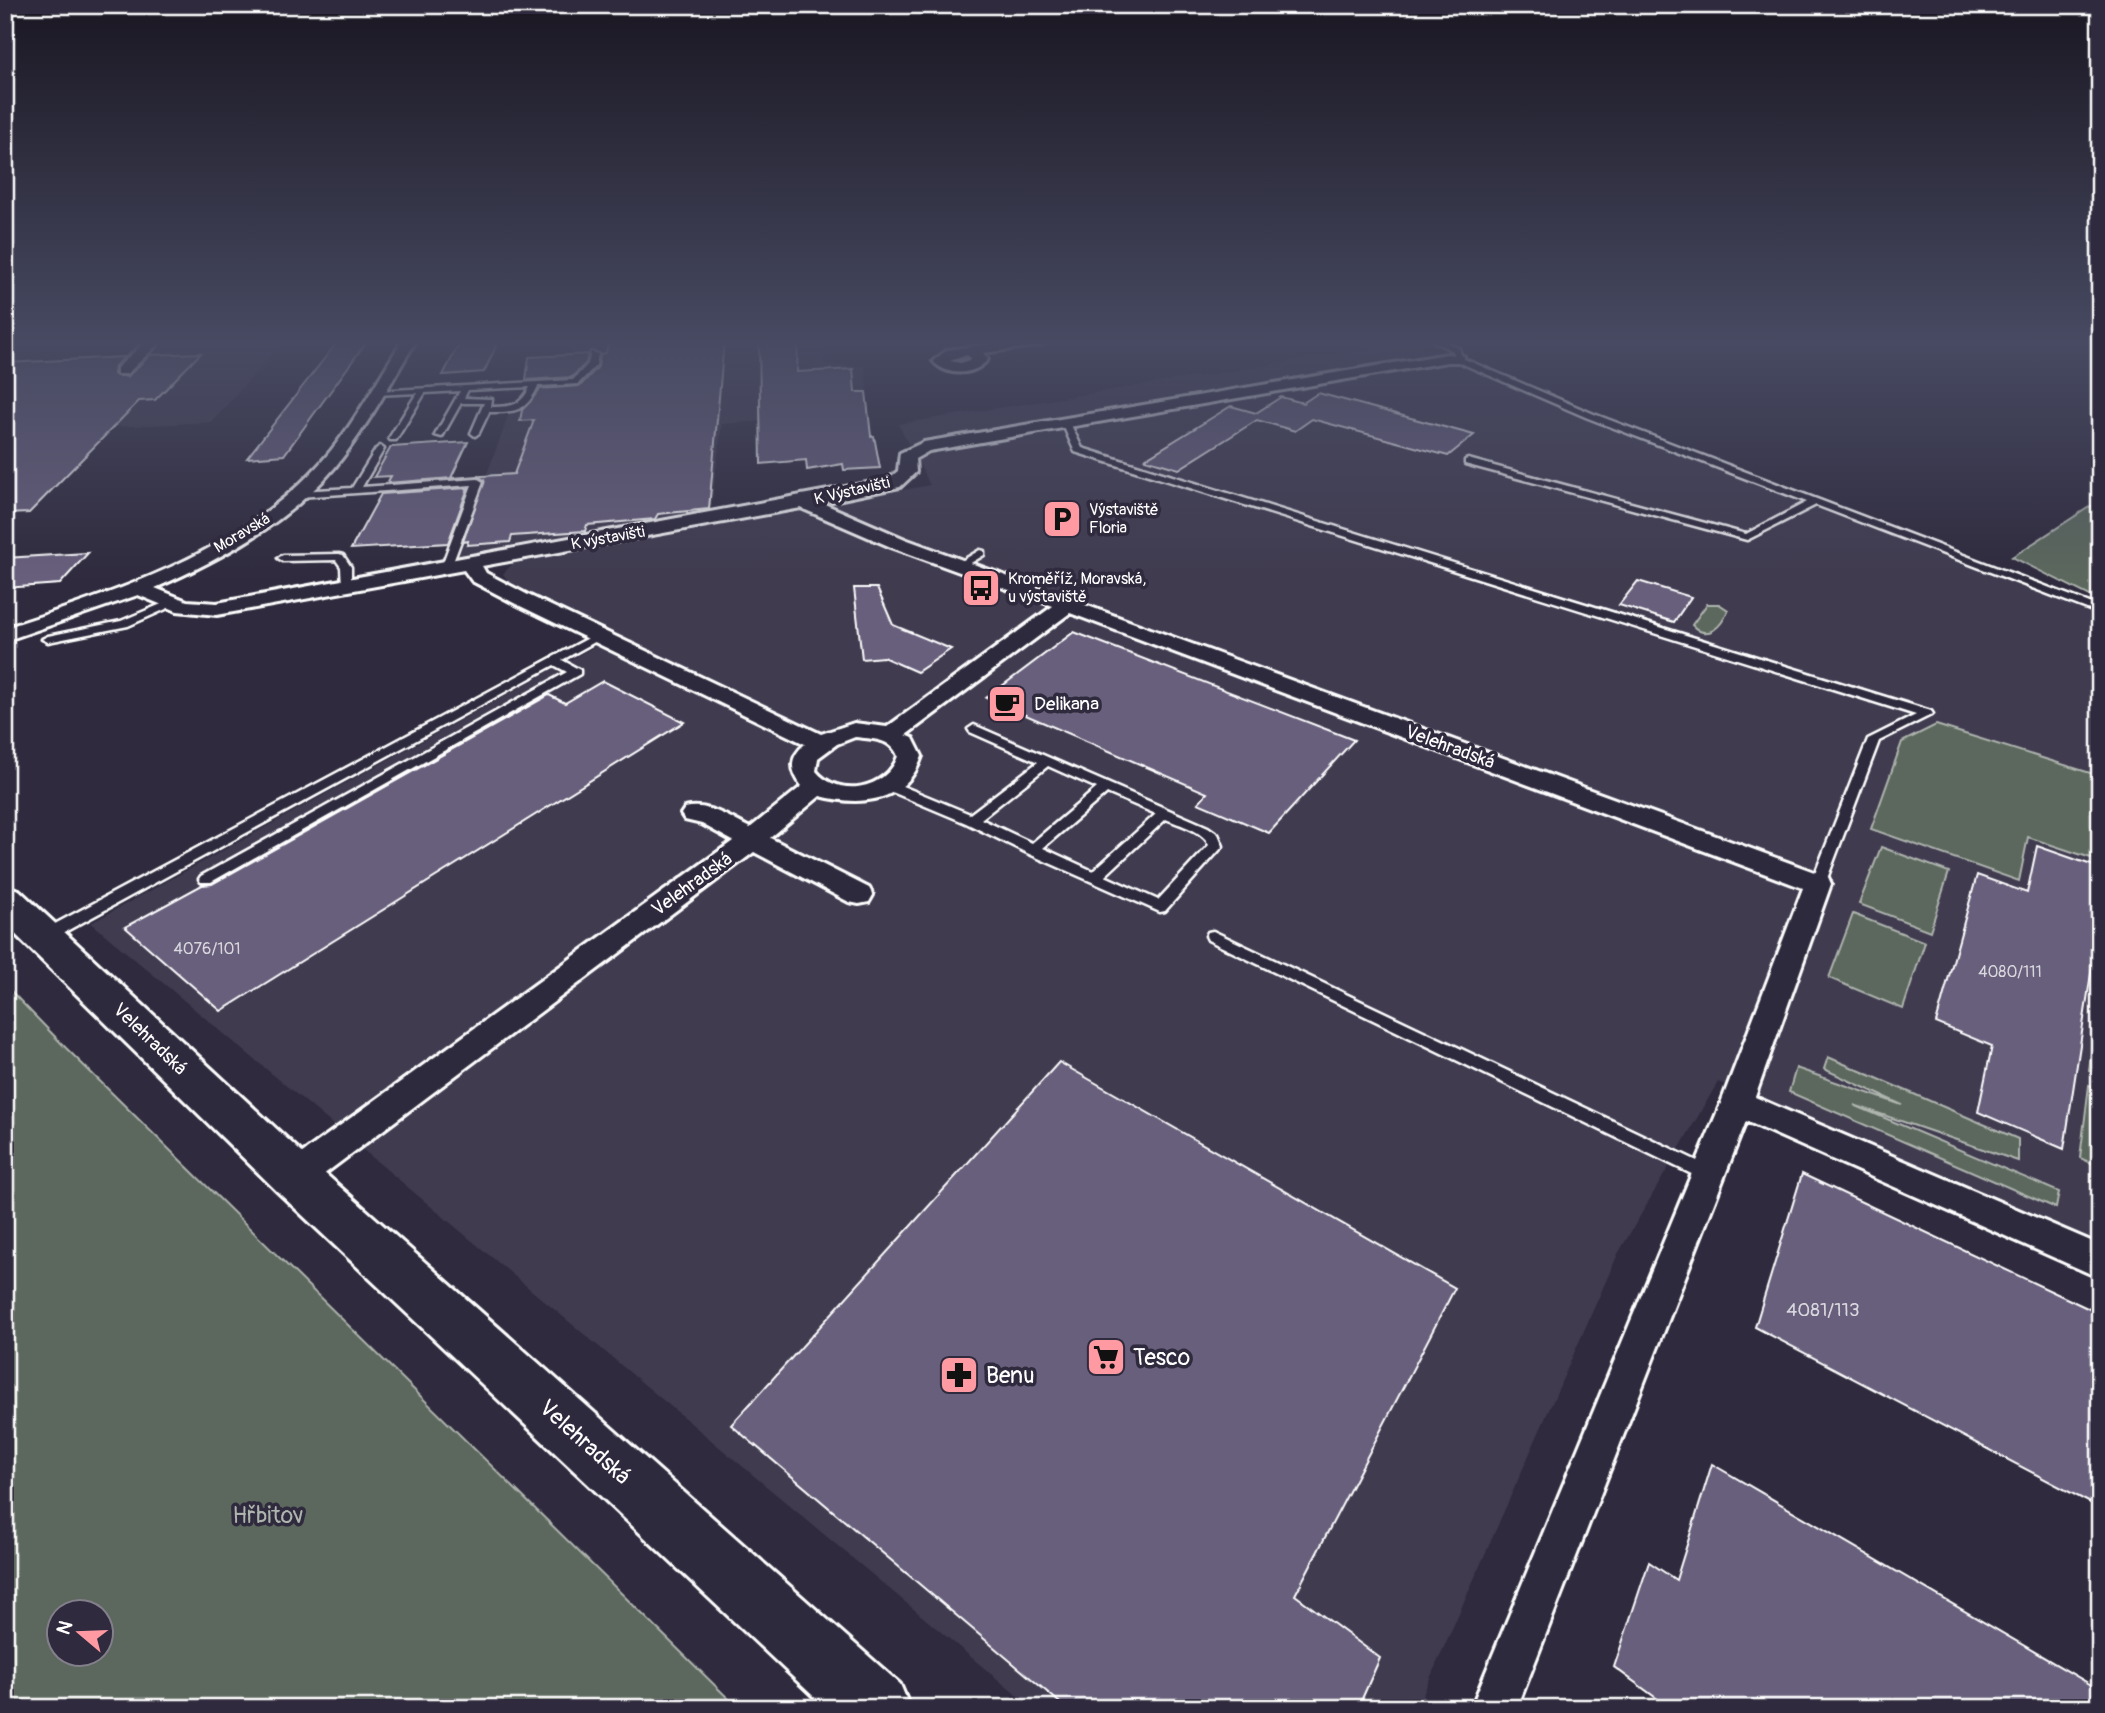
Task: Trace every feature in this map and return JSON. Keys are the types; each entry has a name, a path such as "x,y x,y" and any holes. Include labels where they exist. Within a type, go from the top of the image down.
{"main road":[{"name":"Velehradská","path":"5,900 295,1177 876,1708"}],"street":[{"name":"Moravská","path":"5,635 136,587 241,536 299,494 330,461 357,421"},
{"name":"K Výstavišti","path":"803,502 894,483 907,472 906,457 924,447 1090,421"},
{"name":"K výstavišti","path":"136,587 171,603 217,609 803,502 898,544 1068,605"},
{"path":"470,564 479,577 819,742"},
{"name":"Velehradská","path":"1068,605 1818,884"},
{"path":"892,734 1068,605"},
{"path":"854,730 892,734 904,742 911,752 911,764 903,776 890,786 852,795 817,786 807,776 804,764 808,753 819,742 854,730"},
{"name":"Velehradská","path":"295,1177 752,840 817,786"},
{"name":"Velehradská","path":"694,814 709,817 859,895"},
{"path":"1494,1708 1709,1174 1818,884"},
{"path":"1737,1102 2100,1262"}],"lane":[{"path":"393,438 404,421"},
{"path":"439,435 447,421"},
{"path":"475,433 481,421"},
{"path":"1604,421 2100,611"},
{"path":"1067,425 1078,450 1927,714 1874,739 1818,884"},
{"path":"355,490 380,449"},
{"path":"1468,462 1747,537 1813,503"},
{"path":"299,494 478,482 446,568"},
{"path":"960,565 980,553"},
{"path":"283,558 340,557 346,567 347,586"},
{"path":"48,639 124,624 171,603"},
{"path":"44,936 598,636"},
{"path":"206,880 576,672 554,660"},
{"path":"890,786 1160,907 1216,846 1213,837 1203,830 974,729"},
{"path":"971,820 1047,761"},
{"path":"1032,850 1106,787"},
{"path":"1094,878 1165,813"},
{"path":"1213,936 1709,1174"}],"shaded area":[{"path":"87,421 213,421 212,422 94,428"},
{"path":"506,421 767,421 722,424 710,516 492,556 457,555"},
{"path":"917,421 1610,421 2100,609 2100,1248 1718,1082 1618,1254 1417,1708 1032,1708 91,923 617,634 509,582 503,574 514,562 930,485 898,424"}],"green space":[{"path":"2100,500 2100,601 2012,557"},
{"path":"1707,604 1719,604 1728,610 1714,630 1704,632 1692,625"},
{"path":"1936,725 2100,776 2100,861 2028,837 2019,881 1871,829 1902,742"},
{"path":"1881,847 1949,872 1930,931 1859,904"},
{"path":"1853,914 1925,942 1903,1009 1829,978"},
{"name":"Hřbitov","path":"5,985 66,1048 738,1708 5,1708"},
{"path":"2097,1001 2100,1001 2100,1075 2089,1071"},
{"path":"1828,1057 2018,1139 2018,1161 1854,1105 2059,1192 2056,1208 1789,1092 1796,1068 1902,1105 1824,1069"},
{"path":"2089,1085 2100,1089 2100,1167 2080,1158"}],"building":[{"path":"5,421 119,421 29,513 5,514"},
{"path":"276,421 309,421 284,455 247,458"},
{"path":"534,421 717,421 709,509 658,514 655,519 587,525 585,531 512,536 510,542 467,545 468,541 463,542 484,480 478,476 514,474"},
{"path":"760,421 869,421 880,468 844,470 843,464 807,470 806,460 761,464"},
{"path":"1207,421 1256,421 1179,469 1145,459"},
{"path":"1260,421 1309,421 1295,431"},
{"path":"1319,421 1422,421 1474,435 1448,456"},
{"path":"468,442 451,478 457,478 387,483 391,476 374,477 391,447"},
{"path":"468,488 448,543 351,549 381,494"},
{"path":"88,553 60,584 5,588 5,558"},
{"path":"1638,581 1691,597 1674,622 1619,605"},
{"path":"854,588 877,588 893,625 951,649 917,672 883,657 862,659"},
{"path":"1074,632 1354,740 1269,833 1198,803 1207,793 986,698"},
{"path":"603,681 684,722 221,1011 125,927 202,885 212,884 549,695 565,703"},
{"path":"2037,846 2100,868 2100,915 2064,1149 1978,1112 1992,1046 1936,1023 1977,875 2027,893"},
{"name":"Tesco","path":"1059,1062 1455,1288 1295,1595 1380,1658 1358,1708 1066,1708 731,1425"},
{"path":"1802,1174 2100,1314 2100,1508 1755,1327"},
{"path":"1712,1464 2100,1690 2100,1708 1670,1708 1614,1667 1649,1562 1676,1580"}],"place":[{"name":"Výstaviště Floria","path":"1062,519"},
{"name":"Kroměříž, Moravská, u výstaviště","path":"981,588"},
{"name":"Delikana","path":"1007,704"},
{"name":"Tesco","path":"1106,1357"},
{"name":"Benu","path":"959,1375"}]}
